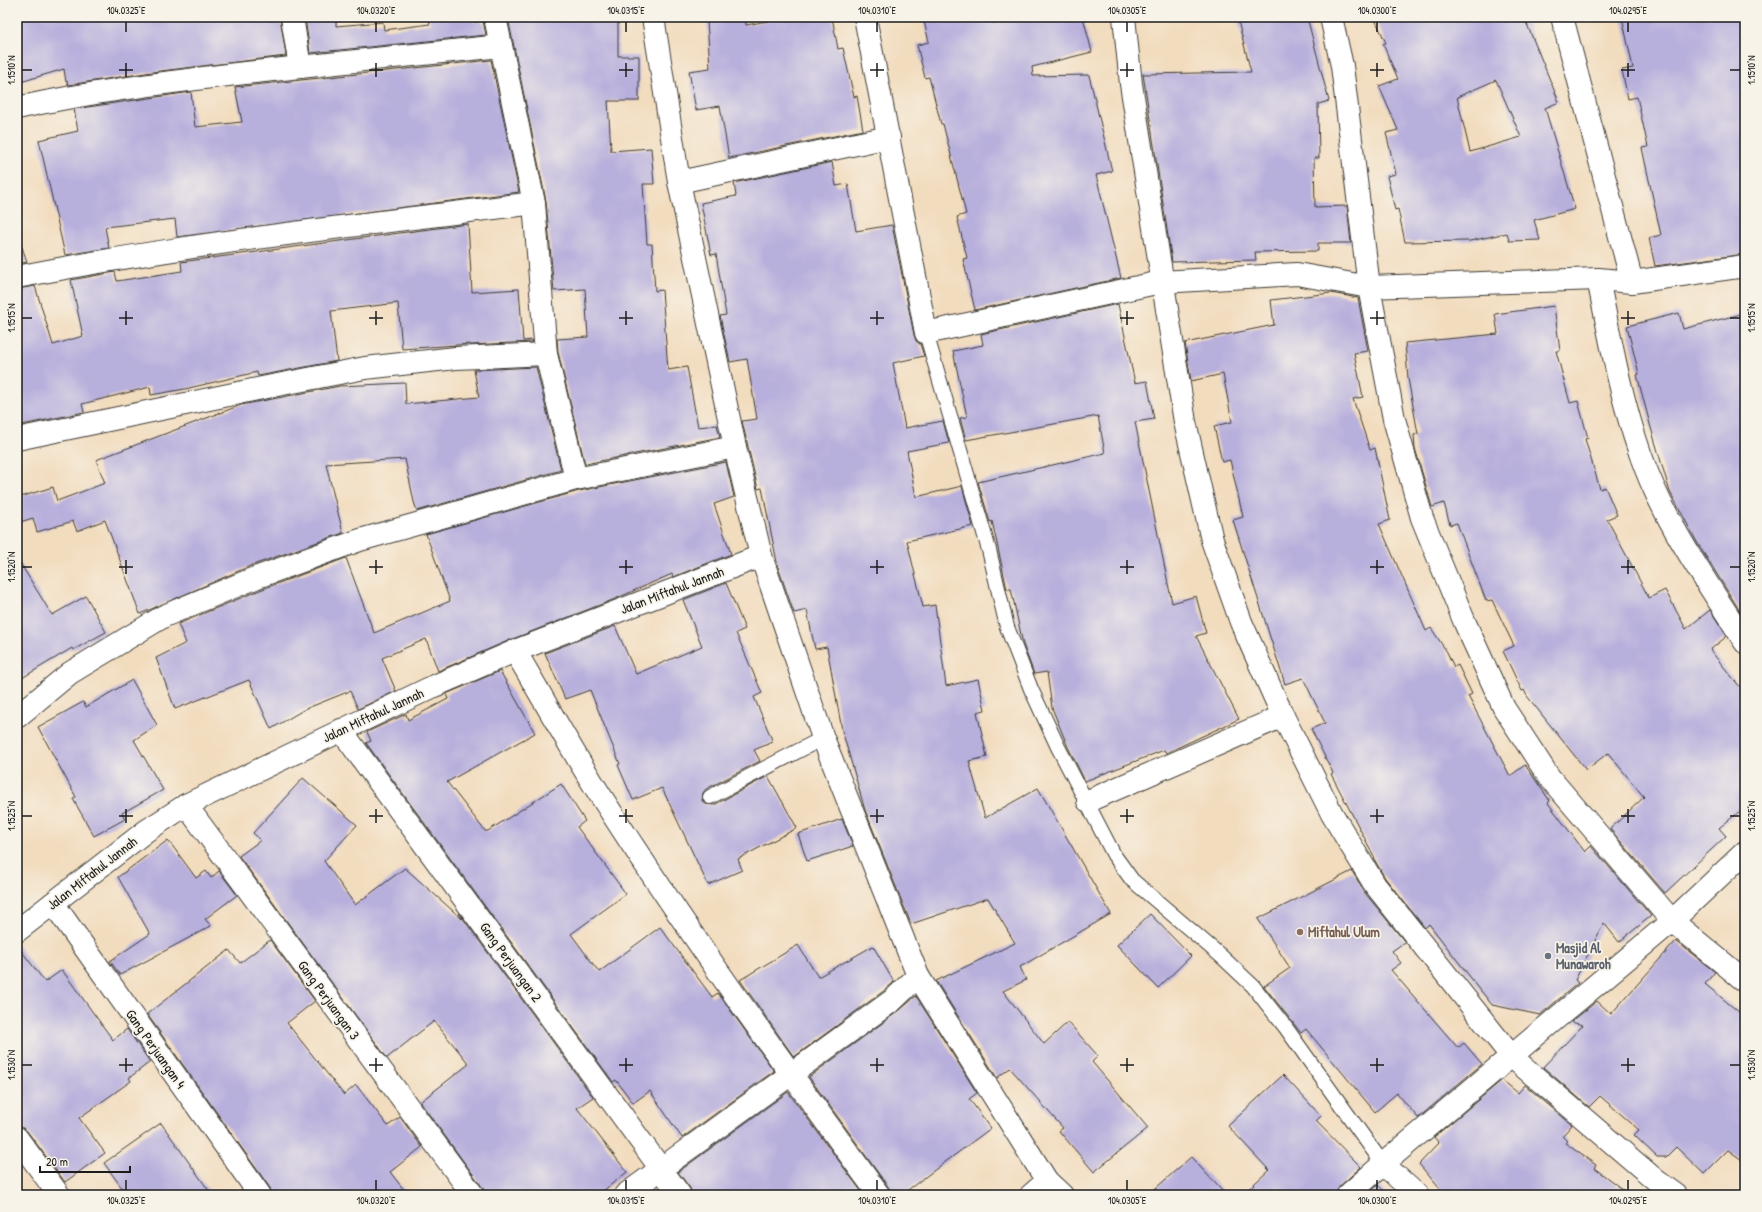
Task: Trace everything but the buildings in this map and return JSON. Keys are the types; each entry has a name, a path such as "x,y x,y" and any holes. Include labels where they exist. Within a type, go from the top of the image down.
{"street":[{"path":"292,17 300,67"},
{"path":"495,17 534,203 546,354 576,479"},
{"path":"653,17 679,182 761,556 823,738 918,976 1047,1190"},
{"path":"865,17 926,333 1162,282 1297,274 1369,287 1598,279 1632,282 1745,266"},
{"path":"1124,17 1131,84 1184,422 1212,540 1241,622 1283,716 1332,814 1375,885 1512,1056 1658,1182 1676,1195"},
{"path":"1330,17 1342,66 1369,287 1394,419 1422,518 1465,623 1504,708 1550,777 1672,921 1745,981"},
{"path":"1562,17 1632,282"},
{"path":"17,108 71,96 151,84 501,46"},
{"path":"679,182 889,137"},
{"path":"17,277 80,264 188,247 534,203"},
{"path":"1598,279 1622,397 1640,455 1670,521 1745,642"},
{"path":"17,439 364,368 456,358 546,354"},
{"path":"17,717 70,673 164,616 255,578 360,540 576,479 736,447"},
{"name":"Jalan Miftahul Jannah","path":"17,931 146,831 186,805 432,687 515,651 761,556"},
{"path":"515,651 603,800 656,880 790,1074 879,1195"},
{"path":"1088,801 1283,716"},
{"name":"Gang Perjuangan 2","path":"341,730 662,1168 680,1195"},
{"name":"Gang Perjuangan 3","path":"186,805 473,1195"},
{"path":"1348,1195 1672,921 1745,852"},
{"name":"Gang Perjuangan 4","path":"53,903 260,1195"},
{"path":"625,1195 893,1000 918,976"},
{"path":"17,1138 59,1195"},
{"path":"1383,1164 1417,1195"}],"lane":[{"path":"926,333 989,550 1007,627 1031,690 1058,747 1088,801 1114,855 1132,880 1221,956 1253,986 1286,1028 1383,1164"},
{"path":"710,797 823,738"}],"place":[{"name":"Miftahul Ulum","path":"1300,932"},
{"name":"Masjid Al Munawaroh","path":"1548,956"}]}
